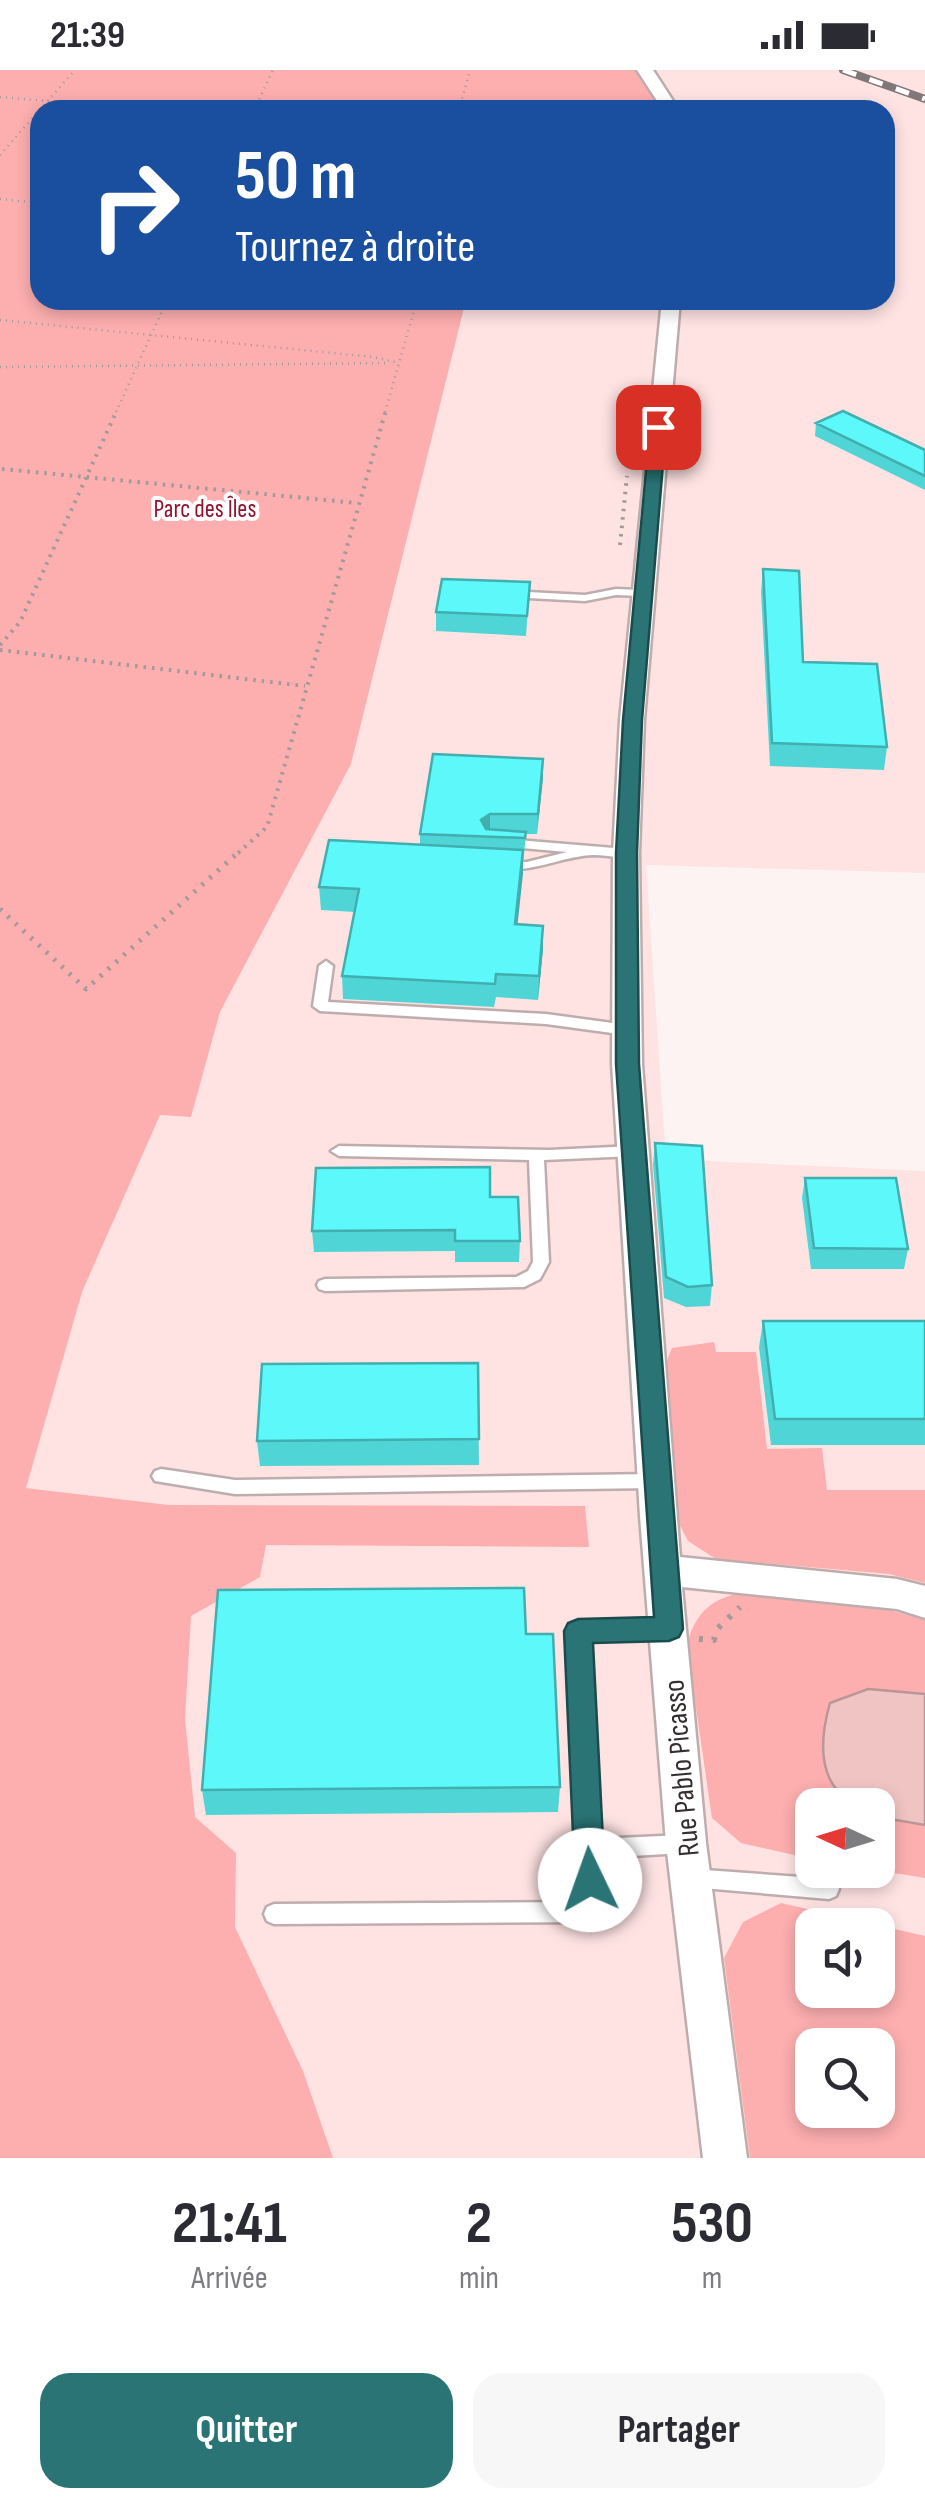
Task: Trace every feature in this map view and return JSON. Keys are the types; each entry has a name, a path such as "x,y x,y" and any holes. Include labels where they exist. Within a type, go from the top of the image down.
{"street":[{"path":"645,70 664,100"},
{"name":"Rue Pablo Picasso","path":"670,310 642,593 626,853 627,1030 686,1843 724,2158"},
{"path":"664,1573 690,1572 898,1594 925,1602"}],"lane":[{"path":"502,594 585,598 616,592 642,593"},
{"path":"491,842 626,853"},
{"path":"488,865 527,866 590,851"},
{"path":"326,966 320,1006 546,1019 627,1030"},
{"path":"339,1152 536,1154 634,1150"},
{"path":"325,1285 518,1283 534,1274 541,1262 536,1154"},
{"path":"161,1476 235,1487 658,1481"},
{"path":"274,1914 592,1912 578,1631 669,1635"},
{"path":"588,1849 686,1843"},
{"path":"691,1878 795,1886"}],"path":[{"path":"47,100 75,70"},
{"path":"259,100 273,70"},
{"path":"462,100 470,70"},
{"path":"0,97 34,100"},
{"path":"0,155 30,120"},
{"path":"0,199 30,201"},
{"path":"0,648 20,622 161,310"},
{"path":"0,909 86,989 267,827 414,310"},
{"path":"0,320 373,357 398,363"},
{"path":"0,367 398,363"},
{"path":"2,468 358,503"},
{"path":"0,648 305,686"},
{"path":"669,1635 714,1640 717,1629 742,1606 757,1606"}],"shaded area":[{"path":"655,70 925,70 925,873 646,865 666,1159 925,1171 925,2158 228,2158 174,1958 169,1505 26,1488 91,1111 191,1117 220,1012 351,764 464,310 895,310 895,100 675,100"},
{"path":"868,1689 925,1694 925,1825 895,1820 895,1788 833,1785 824,1755 830,1703"}],"green space":[{"name":"Parc des Îles","path":"0,70 637,70 656,100 30,100 30,310 464,310 351,764 220,1012 191,1117 160,1115 82,1292 26,1488 169,1505 585,1506 589,1547 266,1545 260,1577 191,1616 185,1719 195,1817 236,1853 235,1927 303,2071 333,2158 0,2158"},
{"path":"714,1342 716,1352 756,1352 767,1449 822,1448 827,1490 925,1490 925,1583 889,1574 716,1559 688,1541 676,1518 663,1370 672,1348"},
{"path":"741,1593 875,1606 925,1620 925,1878 895,1873 895,1788 795,1788 795,1855 741,1843 712,1818 687,1646 695,1623 709,1606"},
{"path":"781,1903 803,1908 795,1908 795,2008 895,2008 895,1929 925,1936 925,2158 750,2158 724,1958 743,1922"}],"building":[{"path":"843,411 925,450 925,476 816,423"},
{"path":"763,569 799,571 803,662 877,664 887,747 772,743"},
{"path":"442,579 530,582 527,616 436,612"},
{"path":"433,754 543,759 538,814 490,814 481,820 486,829 526,832 525,838 420,834"},
{"path":"329,840 523,850 515,924 543,926 539,976 496,974 495,984 342,976 359,889 319,887"},
{"path":"655,1143 702,1146 712,1285 688,1287 666,1277"},
{"path":"490,1167 490,1197 518,1197 520,1241 455,1241 455,1230 312,1231 316,1168"},
{"path":"805,1178 896,1178 908,1249 814,1248"},
{"path":"763,1321 925,1321 925,1419 775,1419"},
{"path":"478,1363 479,1439 257,1441 262,1364"},
{"path":"524,1588 526,1634 553,1634 560,1787 202,1790 218,1590"}],"railway":[{"path":"843,70 925,99"}],"route":[{"path":"590,1880 578,1631 669,1629 628,1064 626,853 632,720 658,427"}]}
